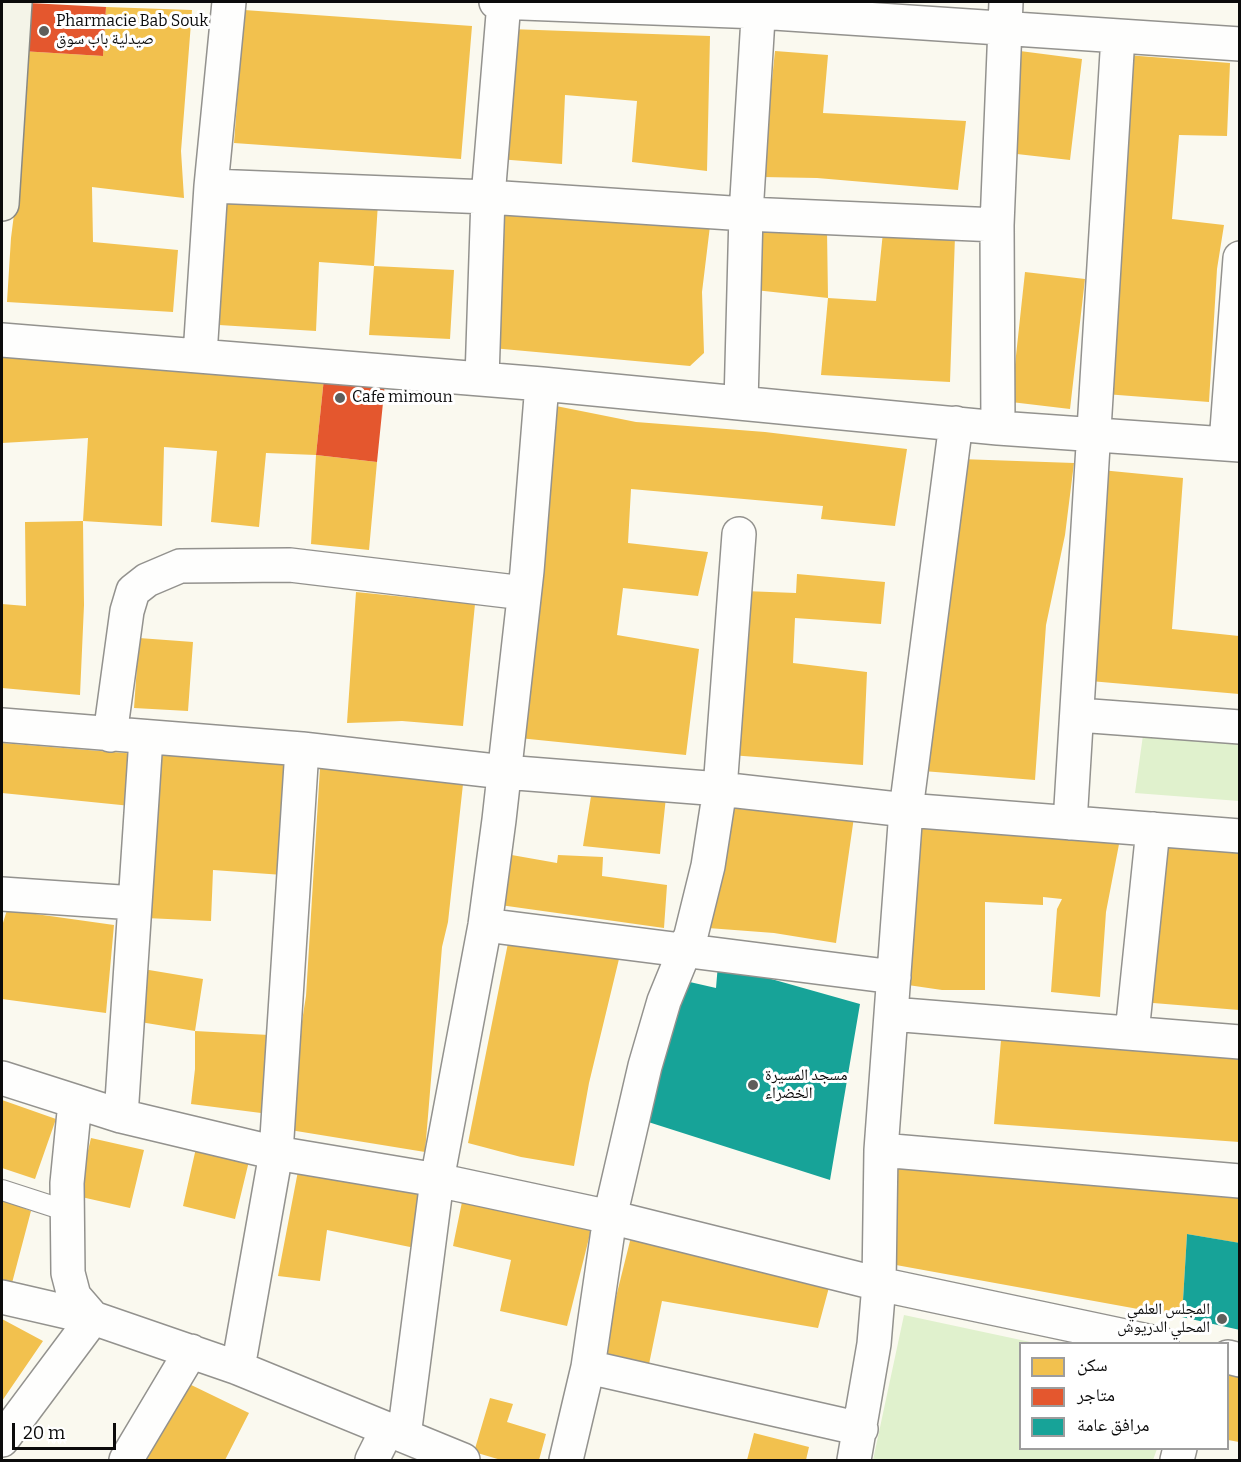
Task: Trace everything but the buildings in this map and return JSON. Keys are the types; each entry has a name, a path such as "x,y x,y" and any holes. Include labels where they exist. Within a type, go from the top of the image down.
{"street":[{"path":"2,204 15,2"},
{"path":"200,355 211,186 229,2"},
{"path":"496,2 1006,14 1118,36 1239,44"},
{"path":"482,378 488,197 504,2"},
{"path":"741,403 746,214 759,7"},
{"path":"998,428 997,225 1006,14"},
{"path":"1070,823 1118,36"},
{"path":"211,186 488,197 746,214 997,225"},
{"path":"2,340 482,378 998,428 1233,444 1239,258"},
{"path":"372,1461 396,1433 437,1180 485,925 524,593 542,384"},
{"path":"854,1461 874,1344 879,1284 881,1149 906,810 956,423"},
{"path":"566,1461 588,1367 610,1217 645,1066 664,1001 696,918 720,789 739,534"},
{"path":"110,735 127,611 133,591 147,580 180,566 290,566 524,593"},
{"path":"1078,715 1239,727"},
{"path":"2,725 302,749 504,771 720,789 906,810 1239,836"},
{"path":"121,1116 146,738"},
{"path":"238,1368 276,1153 302,749"},
{"path":"1132,1033 1153,829"},
{"path":"2,894 135,903"},
{"path":"485,925 894,977"},
{"path":"891,1014 1239,1042"},
{"path":"2,1078 121,1116 276,1153 437,1180 610,1217 879,1284 1153,1342"},
{"path":"75,1102 67,1211 68,1273 74,1296 93,1318"},
{"path":"881,1149 1239,1181"},
{"path":"2,1297 93,1318 238,1368 463,1461"},
{"path":"2,1440 93,1318"},
{"path":"126,1461 192,1352"},
{"path":"588,1367 861,1429"}],"lane":[{"path":"2,1190 67,1211"}],"green space":[{"path":"1143,735 1239,740 1239,801 1135,793"},
{"path":"904,1315 1030,1342 1019,1342 1019,1450 1157,1450 1153,1460 873,1460"}],"place":[{"name":"Pharmacie Bab Souk صيدلية باب سوق","path":"44,31"},
{"name":"Cafe mimoun","path":"340,398"},
{"name":"مسجد المسيرة الخضراء","path":"753,1085"},
{"name":"المجلس العلمي المحلي الدريوش","path":"1222,1319"}]}
